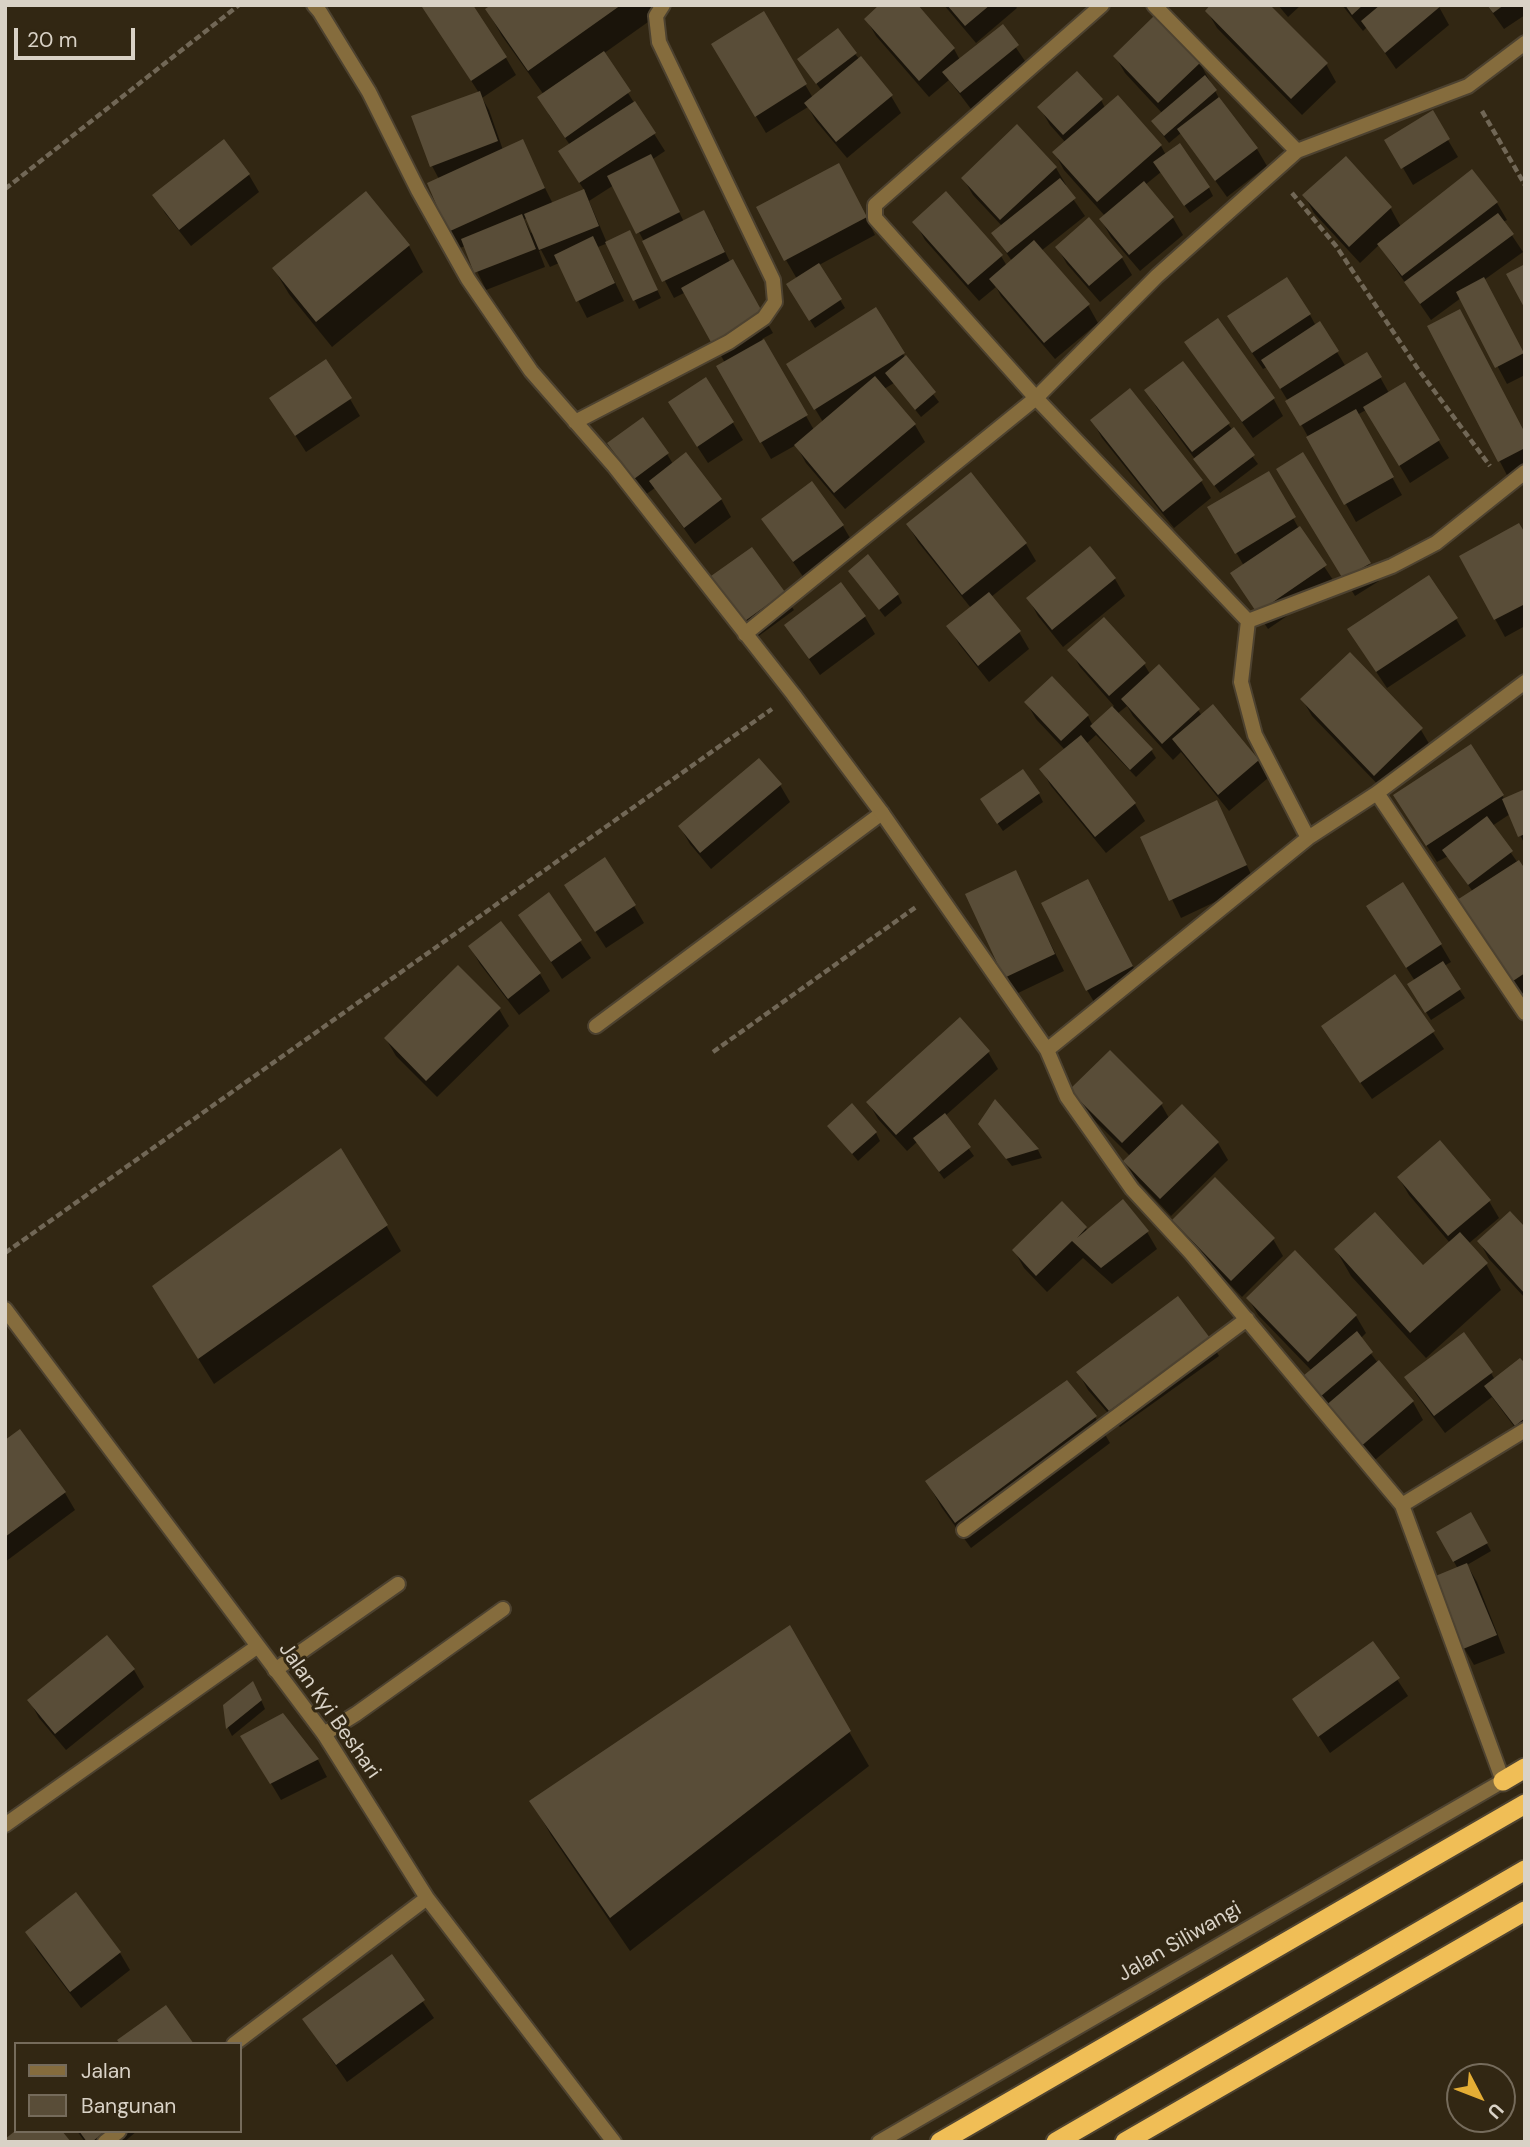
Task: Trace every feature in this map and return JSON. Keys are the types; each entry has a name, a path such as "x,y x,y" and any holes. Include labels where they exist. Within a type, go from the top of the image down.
{"highway":[{"path":"1503,1781 1525,1768"},
{"path":"940,2142 1525,1804"},
{"path":"1056,2142 1525,1870"},
{"path":"1125,2142 1525,1910"}],"street":[{"path":"575,422 729,342 764,318 775,302 773,280 659,43 656,16 663,5"},
{"path":"1102,5 875,205 875,218 1036,398 1248,621"},
{"path":"1154,5 1297,151"},
{"path":"322,8 468,279 531,371 614,466 793,694 882,813 1047,1050 1067,1097 1132,1189 1191,1253 1402,1505 1503,1781"},
{"path":"745,634 1036,398 1157,276 1297,151 1468,86 1525,43"},
{"path":"1248,621 1392,566 1436,543 1525,472"},
{"path":"1248,621 1241,682 1255,735 1308,838"},
{"path":"1047,1050 1308,838 1377,793 1525,682"},
{"path":"1377,793 1525,1013"},
{"path":"596,1026 882,813"},
{"name":"Jalan Kyi Beshari","path":"5,1309 324,1734 427,1898 614,2142"},
{"path":"964,1530 1247,1320"},
{"path":"1402,1505 1525,1430"},
{"path":"275,1670 398,1584"},
{"path":"324,1734 503,1609"},
{"path":"5,1825 258,1646"},
{"name":"Jalan Siliwangi","path":"879,2142 1503,1781"},
{"path":"237,2042 427,1898"}],"path":[{"path":"5,189 239,5"},
{"path":"1468,86 1525,185"},
{"path":"1274,170 1336,247 1418,369 1507,488"},
{"path":"5,1253 793,694"},
{"path":"713,1052 936,893"}],"building":[{"path":"473,5 507,57 471,81 422,7"},
{"path":"491,5 621,5 528,71 485,9"},
{"path":"879,5 918,5 955,48 919,81 864,19"},
{"path":"947,5 990,5 965,26"},
{"path":"1210,5 1270,5 1328,63 1291,99 1205,11"},
{"path":"1345,5 1363,5 1352,15"},
{"path":"1380,5 1442,5 1385,53 1361,21"},
{"path":"1487,5 1504,5 1493,13"},
{"path":"764,11 807,84 755,117 711,44"},
{"path":"1155,15 1201,62 1158,103 1113,56"},
{"path":"1003,24 1019,45 960,93 942,72"},
{"path":"838,28 857,53 816,84 797,59"},
{"path":"604,51 631,91 565,138 537,97"},
{"path":"861,56 893,95 836,142 804,103"},
{"path":"1077,71 1103,99 1063,135 1037,107"},
{"path":"1205,75 1217,90 1164,136 1151,121"},
{"path":"480,91 498,141 430,167 411,116"},
{"path":"1118,95 1162,145 1097,202 1052,152"},
{"path":"1219,97 1258,148 1215,181 1177,129"},
{"path":"635,101 656,133 579,183 558,151"},
{"path":"1433,110 1450,139 1401,169 1384,140"},
{"path":"1017,124 1057,167 1000,220 961,178"},
{"path":"224,139 250,174 179,230 152,195"},
{"path":"523,139 545,188 448,232 427,183"},
{"path":"1180,143 1210,187 1184,206 1153,162"},
{"path":"651,154 680,212 636,234 607,176"},
{"path":"1346,156 1392,207 1349,247 1302,195"},
{"path":"839,163 867,217 784,261 756,207"},
{"path":"1472,169 1498,202 1402,276 1377,244"},
{"path":"1060,178 1076,198 1007,253 991,233"},
{"path":"1144,181 1174,217 1129,255 1099,219"},
{"path":"584,189 599,226 539,250 524,214"},
{"path":"366,191 410,245 316,322 272,268"},
{"path":"946,191 1003,255 968,285 912,222"},
{"path":"704,210 725,252 662,282 642,241"},
{"path":"1498,213 1514,234 1420,304 1404,282"},
{"path":"522,214 536,249 474,273 461,239"},
{"path":"1089,217 1123,257 1089,286 1055,247"},
{"path":"630,230 658,290 633,301 605,242"},
{"path":"593,236 615,283 576,302 554,255"},
{"path":"1034,240 1090,304 1044,343 989,279"},
{"path":"733,259 764,315 712,344 681,288"},
{"path":"819,263 842,299 809,321 786,284"},
{"path":"1525,264 1525,309 1506,274"},
{"path":"1287,277 1311,314 1252,353 1227,316"},
{"path":"1484,277 1524,353 1495,368 1456,292"},
{"path":"876,307 905,353 814,410 786,364"},
{"path":"1460,309 1525,433 1525,448 1498,462 1427,326"},
{"path":"1218,318 1275,398 1242,422 1184,342"},
{"path":"1320,321 1339,351 1280,389 1261,360"},
{"path":"764,339 808,415 760,443 716,366"},
{"path":"1367,352 1382,377 1300,426 1285,401"},
{"path":"906,355 936,392 915,410 885,373"},
{"path":"326,359 352,398 295,436 269,398"},
{"path":"1183,361 1230,423 1192,452 1144,390"},
{"path":"875,376 916,424 834,493 794,445"},
{"path":"706,377 734,422 697,447 668,402"},
{"path":"1405,382 1440,440 1399,466 1363,407"},
{"path":"1130,388 1203,480 1163,512 1090,420"},
{"path":"1356,409 1394,477 1344,505 1306,437"},
{"path":"643,417 669,453 634,479 607,443"},
{"path":"1234,427 1255,455 1214,486 1193,459"},
{"path":"686,452 722,499 684,528 649,481"},
{"path":"1303,452 1371,563 1343,579 1276,469"},
{"path":"1269,471 1296,517 1235,554 1207,507"},
{"path":"971,472 1027,543 962,595 906,524"},
{"path":"812,481 844,525 793,562 761,519"},
{"path":"1519,523 1525,533 1525,604 1494,620 1459,556"},
{"path":"1300,526 1327,565 1257,613 1230,573"},
{"path":"1090,546 1116,578 1052,630 1026,598"},
{"path":"752,547 785,592 745,621 711,576"},
{"path":"868,554 899,594 879,610 848,571"},
{"path":"1429,575 1458,618 1376,672 1347,629"},
{"path":"841,582 866,616 809,659 784,625"},
{"path":"989,592 1021,631 978,666 946,626"},
{"path":"1104,617 1146,663 1109,696 1067,650"},
{"path":"1350,652 1423,728 1374,776 1300,699"},
{"path":"1159,664 1200,709 1162,744 1121,699"},
{"path":"1052,676 1089,715 1061,741 1024,702"},
{"path":"1213,704 1259,760 1218,795 1172,739"},
{"path":"1112,706 1153,749 1130,770 1090,726"},
{"path":"1081,735 1136,803 1095,837 1039,769"},
{"path":"1471,744 1504,795 1426,846 1393,795"},
{"path":"759,758 782,784 700,853 678,826"},
{"path":"1023,769 1040,793 997,824 980,799"},
{"path":"1525,789 1525,834 1518,837 1502,799"},
{"path":"1217,800 1247,865 1169,901 1140,837"},
{"path":"1487,816 1513,851 1468,885 1442,850"},
{"path":"605,857 636,905 595,932 564,885"},
{"path":"1519,860 1525,869 1525,973 1510,983 1457,900"},
{"path":"1016,870 1055,954 1004,978 965,894"},
{"path":"1088,879 1133,966 1086,991 1041,903"},
{"path":"1403,882 1442,944 1406,968 1366,906"},
{"path":"549,892 582,940 551,962 518,915"},
{"path":"501,921 541,973 508,999 468,946"},
{"path":"1443,961 1461,989 1425,1013 1407,984"},
{"path":"458,965 501,1008 426,1081 384,1038"},
{"path":"1395,974 1435,1031 1360,1083 1321,1026"},
{"path":"960,1017 990,1051 896,1135 866,1102"},
{"path":"1110,1050 1163,1103 1122,1143 1069,1090"},
{"path":"995,1099 1039,1149 1006,1159 978,1124"},
{"path":"852,1103 877,1132 852,1154 827,1126"},
{"path":"1182,1104 1219,1142 1160,1199 1123,1161"},
{"path":"945,1113 971,1147 939,1172 913,1138"},
{"path":"1440,1140 1491,1200 1448,1236 1397,1177"},
{"path":"341,1148 388,1225 198,1359 152,1286"},
{"path":"1215,1177 1275,1238 1231,1281 1172,1220"},
{"path":"1123,1199 1149,1231 1101,1268 1072,1241 1036,1276 1012,1250 1062,1201 1087,1227 1077,1238"},
{"path":"1510,1211 1525,1227 1525,1294 1477,1241"},
{"path":"1375,1212 1423,1265 1460,1232 1488,1263 1410,1333 1334,1249"},
{"path":"1295,1250 1357,1315 1308,1362 1246,1298"},
{"path":"1178,1296 1210,1338 1109,1411 1076,1372"},
{"path":"1357,1331 1373,1352 1320,1397 1303,1376"},
{"path":"1464,1332 1493,1372 1434,1416 1404,1377"},
{"path":"1520,1358 1525,1363 1525,1418 1515,1426 1484,1386"},
{"path":"1379,1360 1414,1401 1359,1448 1324,1407"},
{"path":"1067,1380 1097,1416 955,1523 925,1481"},
{"path":"20,1429 66,1492 5,1537 5,1440"},
{"path":"1471,1512 1488,1543 1453,1562 1436,1532"},
{"path":"1467,1563 1497,1635 1463,1649 1433,1577"},
{"path":"790,1625 851,1731 610,1918 529,1801"},
{"path":"107,1635 135,1669 55,1734 27,1700"},
{"path":"1373,1641 1400,1678 1318,1737 1292,1699"},
{"path":"253,1681 262,1700 226,1729 223,1705"},
{"path":"283,1713 319,1759 270,1784 240,1736"},
{"path":"76,1892 121,1952 70,1992 25,1932"},
{"path":"392,1954 425,2000 336,2065 302,2019"},
{"path":"166,2005 193,2042 118,2042 117,2040"},
{"path":"14,2132 64,2133 71,2142 5,2142"},
{"path":"80,2133 103,2133 92,2142 87,2142"}]}
